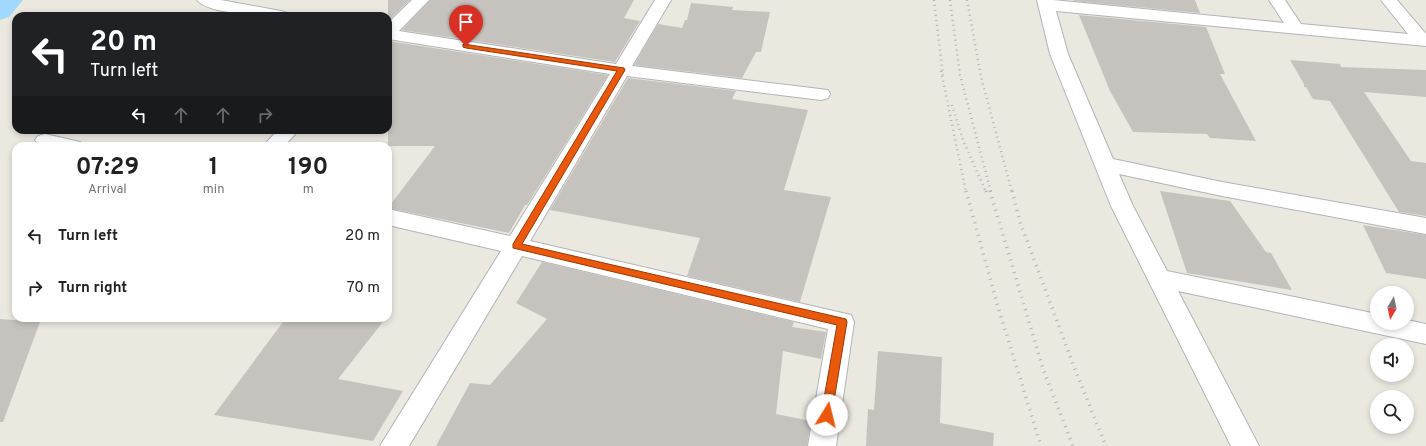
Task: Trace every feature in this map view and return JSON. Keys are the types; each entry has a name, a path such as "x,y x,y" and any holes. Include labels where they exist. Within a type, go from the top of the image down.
{"street":[{"path":"205,0 224,6 258,12"},
{"path":"392,29 421,0"},
{"path":"394,446 663,0"},
{"path":"1277,0 1296,29"},
{"path":"1389,0 1424,41"},
{"path":"1245,446 1122,206 1059,54 1045,3 1424,41"},
{"path":"392,34 621,70 821,94"},
{"path":"277,142 285,134"},
{"path":"45,140 54,142"},
{"path":"1104,164 1230,191 1426,226"},
{"path":"392,218 842,322 822,446"},
{"path":"1159,278 1426,334"}],"building":[{"path":"388,0 410,0 392,17 392,12 388,12"},
{"path":"430,0 634,0 624,18 640,21 615,62 402,30"},
{"path":"1073,0 1195,0 1200,13 1074,1"},
{"path":"691,3 733,7 732,10 770,12 761,52 756,52 742,78 634,65 658,24 682,28 685,20 687,20"},
{"path":"1079,15 1206,27 1225,74 1220,74 1256,141 1210,138 1207,134 1133,132 1110,91"},
{"path":"392,42 608,75 527,205 525,205 509,233 392,209 392,203 435,146 392,146 392,142 388,142 388,134 392,134"},
{"path":"1290,60 1340,64 1341,67 1426,70 1426,97 1364,92 1411,161 1426,163 1426,216 1399,212 1330,101 1313,99 1306,87 1304,87 1304,84"},
{"path":"628,78 736,91 732,99 808,110 784,190 831,197 800,302 687,276 700,238 550,210"},
{"path":"1160,191 1230,201 1266,252 1271,253 1292,290 1187,273"},
{"path":"1363,225 1426,235 1426,279 1386,273"},
{"path":"542,262 794,322 792,327 826,332 821,359 783,351 776,414 811,421 807,446 436,446 470,383 490,385 547,319 516,303"},
{"path":"0,319 12,320 12,322 40,322 3,422 0,422"},
{"path":"283,322 383,322 338,379 403,391 373,441 214,415"},
{"path":"878,351 942,357 940,423 994,433 993,446 866,446 868,409 874,410"}],"waterway":[{"path":"0,12 11,0"}],"railway":[{"path":"934,0 943,76"},
{"path":"950,0 960,75 991,192"},
{"path":"967,0 981,77 1012,192"},
{"path":"941,71 966,192"},
{"path":"952,105 963,140 986,192"},
{"path":"966,191 998,307 1041,446"},
{"path":"990,191 1043,369 1073,446"},
{"path":"1012,191 1020,222 1076,372 1106,446"}],"route":[{"path":"466,46 621,70 516,246 842,322 827,415"}]}
